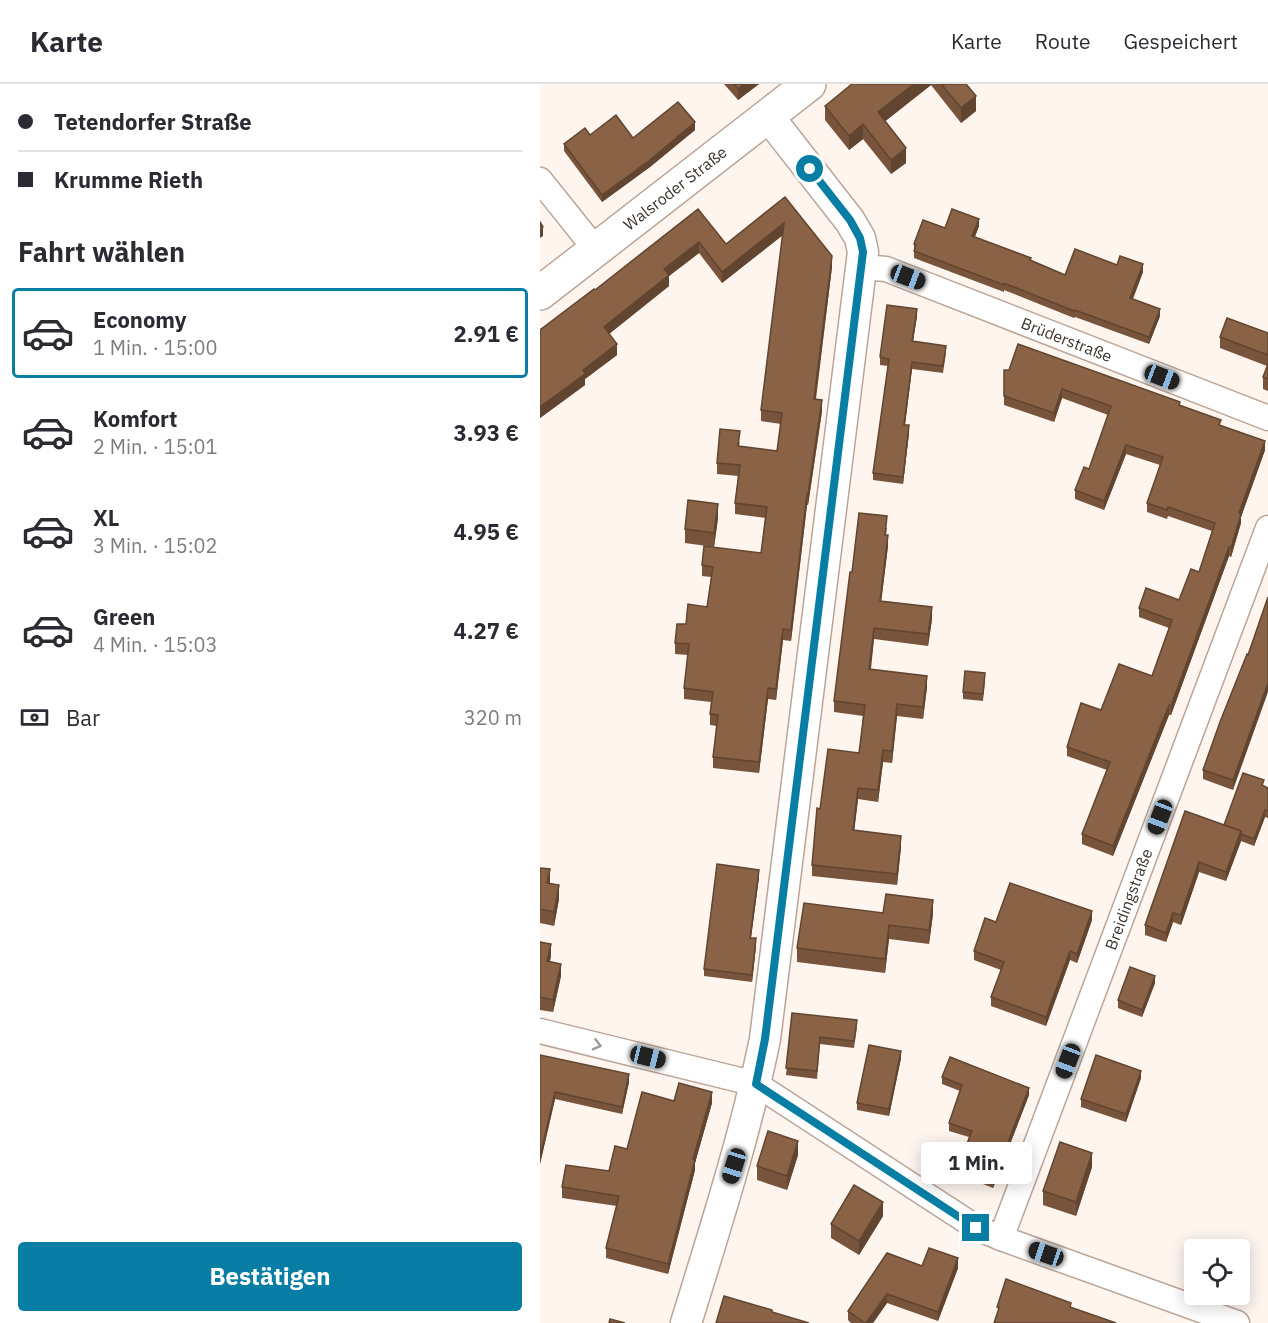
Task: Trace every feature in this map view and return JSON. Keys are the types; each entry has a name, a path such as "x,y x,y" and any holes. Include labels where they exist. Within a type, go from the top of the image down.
{"main road":[{"name":"Walsroder Straße","path":"540,293 809,84"}],"street":[{"path":"686,1323 741,1143 765,1039 862,267 863,252 860,238 850,220 768,116"},
{"path":"540,180 596,250"},
{"name":"Brüderstraße","path":"862,267 886,269 1268,418"},
{"name":"Breidingstraße","path":"1001,1238 1268,528"},
{"path":"540,1031 756,1084 976,1228 1238,1323"}],"building":[{"path":"734,84 744,84 738,89"},
{"path":"852,84 914,84 878,112 906,148 891,160 863,124 849,136 825,106"},
{"path":"941,84 966,84 976,96 961,108"},
{"path":"678,102 695,122 650,160 602,195 564,144 585,128 590,135 616,115 633,138"},
{"path":"785,197 832,256 814,399 822,400 807,494 791,630 783,629 776,689 768,688 759,762 713,757 718,715 710,714 713,692 684,688 689,644 675,643 677,624 686,624 688,604 707,607 713,567 702,565 704,546 761,553 767,507 735,503 740,465 717,463 720,429 740,431 738,446 777,451 782,413 761,410 784,223 722,272 699,242 664,269 669,275 604,327 617,344 583,370 585,374 540,407 540,330 698,209 726,244"},
{"path":"952,209 979,219 972,236 1031,258 1030,260 1065,275 1075,249 1117,265 1120,256 1143,264 1130,298 1160,309 1149,337 914,251 916,245 914,244 923,220 945,228"},
{"path":"887,305 917,309 912,341 946,346 943,366 912,362 904,425 909,425 903,477 873,473 889,359 880,357"},
{"path":"1227,318 1268,333 1268,355 1220,337"},
{"path":"1018,344 1180,402 1179,405 1221,420 1219,425 1265,441 1239,513 1241,514 1231,548 1229,547 1171,706 1169,705 1113,846 1082,834 1110,762 1067,747 1081,703 1101,710 1119,664 1152,676 1172,620 1139,608 1146,588 1179,600 1191,569 1199,572 1215,523 1168,507 1167,510 1147,503 1163,457 1126,445 1104,501 1075,490 1084,467 1089,469 1111,406 1062,389 1054,413 1004,396 1004,370 1009,370"},
{"path":"1268,364 1268,379 1263,377"},
{"path":"688,500 718,504 714,533 685,529"},
{"path":"859,513 887,516 885,535 888,535 880,601 932,607 928,634 874,628 869,669 927,676 923,707 897,704 892,751 883,750 878,790 858,788 853,830 901,836 897,874 812,865 817,808 820,809 828,749 859,753 865,705 834,701"},
{"path":"1268,597 1268,683 1233,780 1203,770"},
{"path":"965,671 985,673 983,694 963,692"},
{"path":"1243,773 1264,780 1262,785 1268,788 1268,811 1265,810 1254,839 1224,825"},
{"path":"1185,811 1241,831 1226,872 1199,862 1181,915 1173,913 1166,933 1145,925"},
{"path":"717,864 759,870 750,938 756,938 752,975 704,969"},
{"path":"540,868 550,869 547,883 559,885 554,912 540,909"},
{"path":"1010,883 1092,911 1077,954 1070,951 1046,1017 991,997 1004,962 974,951 985,918 996,922"},
{"path":"886,894 933,900 929,930 889,925 885,959 797,948 804,903 883,913"},
{"path":"540,942 551,944 547,961 561,964 553,1000 540,997"},
{"path":"1130,967 1155,976 1142,1010 1118,1000"},
{"path":"792,1013 857,1020 854,1041 820,1037 817,1071 786,1068"},
{"path":"869,1045 901,1051 889,1109 857,1103"},
{"path":"540,1055 629,1074 622,1107 555,1092 540,1157"},
{"path":"1096,1055 1141,1071 1126,1114 1081,1099"},
{"path":"950,1057 1029,1088 993,1181 958,1167 972,1131 949,1123 962,1085 942,1077"},
{"path":"679,1083 712,1092 693,1159 695,1160 668,1264 606,1248 619,1196 562,1187 566,1165 609,1171 615,1146 627,1149 642,1092 674,1101"},
{"path":"768,1131 798,1141 787,1176 757,1166"},
{"path":"1060,1142 1092,1153 1076,1202 1043,1191"},
{"path":"854,1185 883,1202 859,1241 831,1224"},
{"path":"929,1248 958,1258 938,1312 887,1294 866,1323 848,1311 887,1253 922,1266"},
{"path":"1006,1279 1071,1303 1070,1307 1116,1323 994,1323"},
{"path":"724,1296 772,1310 772,1312 809,1323 716,1323"},
{"path":"610,1319 625,1323 609,1323"}],"route":[{"path":"810,169 850,220 860,238 863,252 765,1039 756,1084 976,1228"}]}
